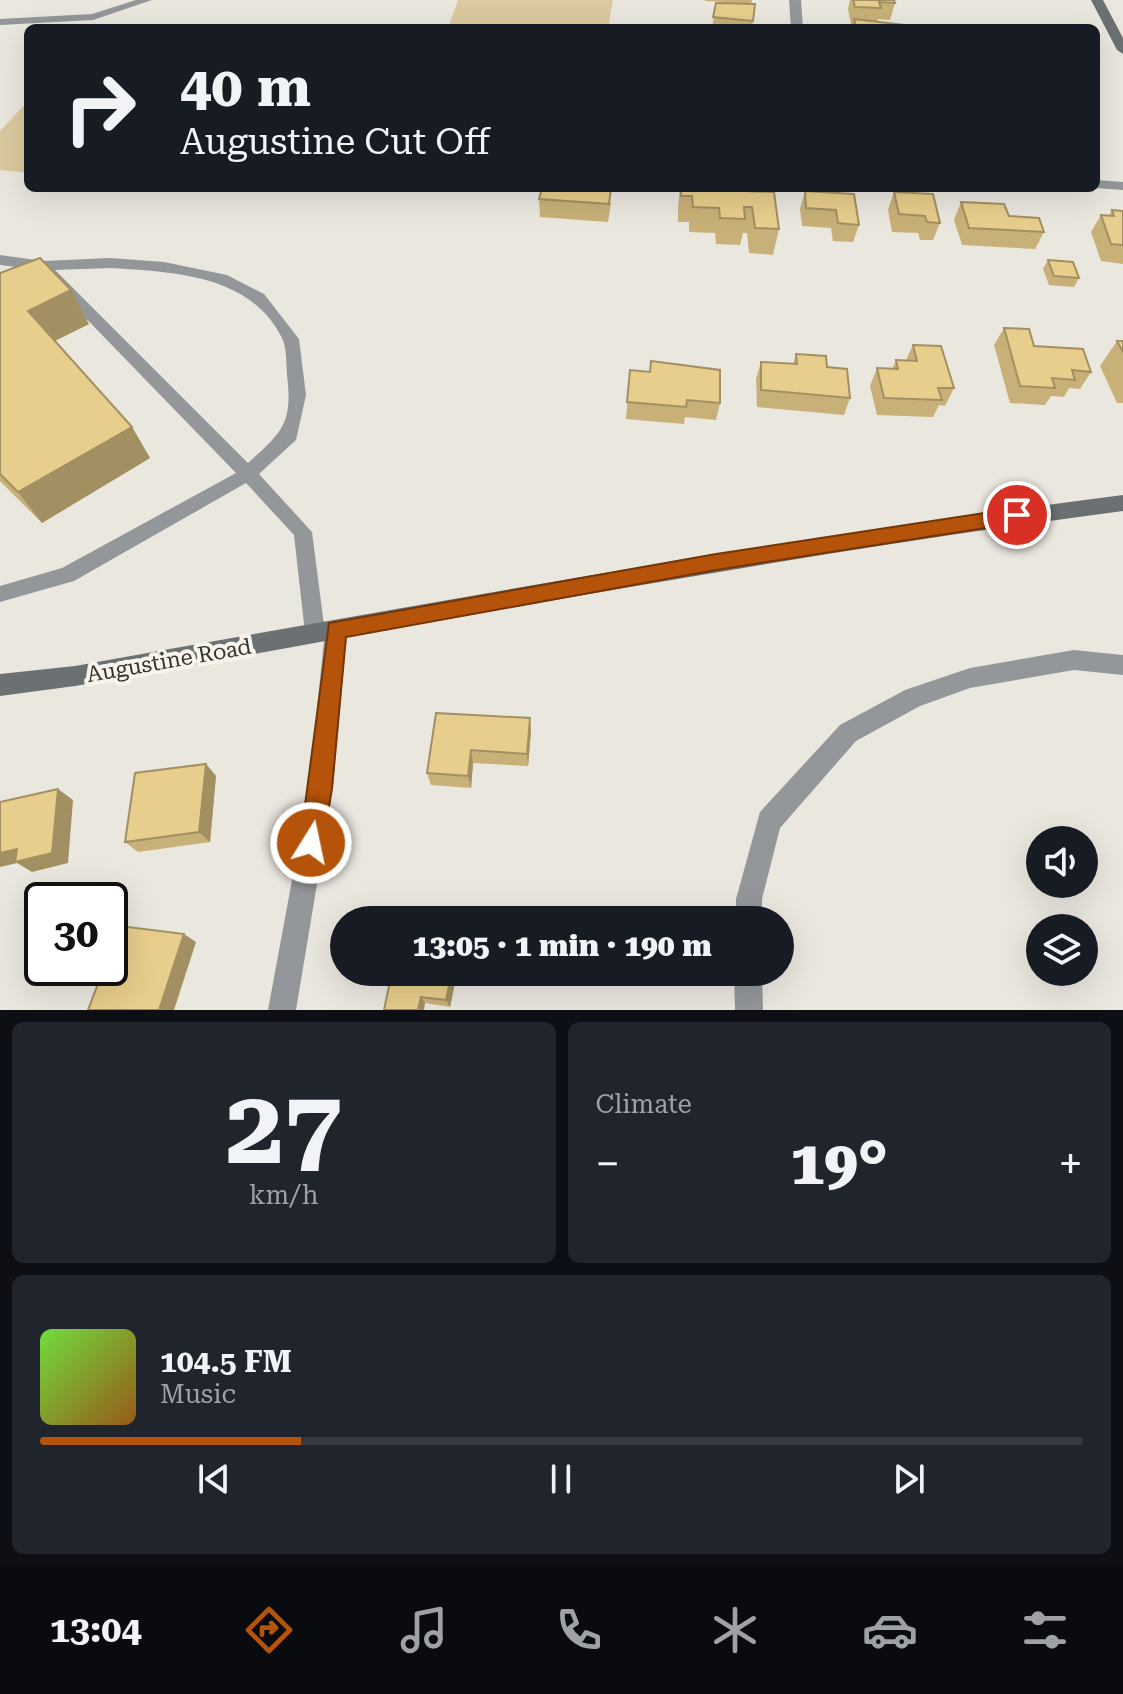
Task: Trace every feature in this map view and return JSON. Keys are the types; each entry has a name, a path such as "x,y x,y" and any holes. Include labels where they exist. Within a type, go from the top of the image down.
{"street":[{"path":"795,0 797,24"},
{"path":"1097,0 1123,50"},
{"path":"1100,184 1123,186"},
{"name":"Augustine Road","path":"0,685 75,676 929,528 1123,503"},
{"path":"282,1010 321,788 326,632"},
{"path":"749,906 769,821 848,733 913,698 970,678 1074,660 1123,665"},
{"path":"748,986 749,1010"}],"lane":[{"path":"0,22 93,17 147,0"},
{"path":"0,260 43,266 110,263 164,267 222,278 259,297 291,339 298,395 290,435 248,474 67,575 0,594"},
{"path":"43,266 303,532 326,632"}],"shaded area":[{"path":"458,0 613,0 609,24 449,24"},
{"path":"24,105 24,173 0,170 0,131"}],"building":[{"path":"853,0 894,0 895,3 879,2 881,8 855,7"},
{"path":"716,3 755,4 753,21 713,17"},
{"path":"854,19 896,24 855,24"},
{"path":"541,192 610,192 609,204 539,199"},
{"path":"681,192 774,192 779,229 755,228 752,207 744,207 745,219 720,218 719,208 693,207 692,196 681,196"},
{"path":"805,192 854,194 859,225 838,223 836,210 806,208"},
{"path":"894,192 933,194 940,223 927,222 925,216 899,214"},
{"path":"961,202 1004,204 1009,216 1039,218 1044,232 969,228"},
{"path":"1112,210 1123,211 1123,245 1111,244 1101,215 1114,216"},
{"path":"40,258 71,290 28,311 132,427 18,492 0,474 0,273"},
{"path":"1048,260 1073,262 1079,278 1054,276"},
{"path":"1004,328 1029,329 1034,346 1083,349 1091,372 1072,370 1075,380 1052,378 1055,388 1020,386"},
{"path":"913,345 941,346 954,388 938,388 942,400 884,398 877,368 898,369 896,360 917,361"},
{"path":"796,354 826,356 827,367 847,369 850,398 761,390 761,362 797,364"},
{"path":"651,361 720,370 720,403 687,400 686,407 627,402 630,370 650,372"},
{"path":"436,713 530,718 527,754 471,750 468,776 427,773"},
{"path":"206,764 199,832 125,842 135,773"},
{"path":"58,789 52,853 15,862 17,849 0,853 0,802"},
{"path":"128,927 184,934 159,1010 88,1010 97,986 128,986"},
{"path":"389,986 449,986 446,1000 421,997 418,1010 384,1010"}],"route":[{"path":"311,843 321,788 336,630 716,562 1017,515"}]}
